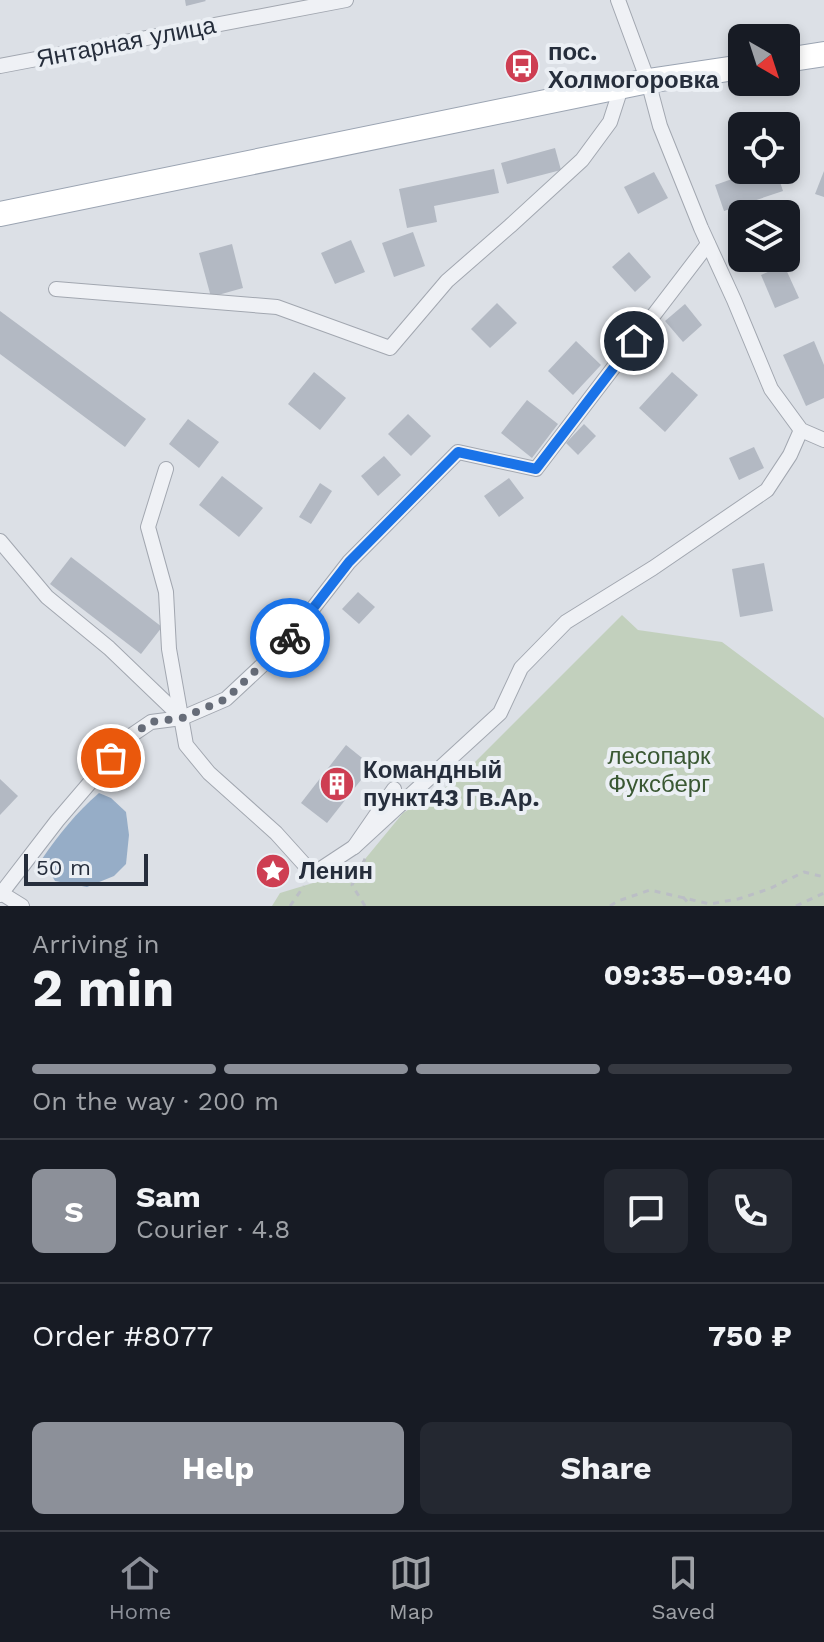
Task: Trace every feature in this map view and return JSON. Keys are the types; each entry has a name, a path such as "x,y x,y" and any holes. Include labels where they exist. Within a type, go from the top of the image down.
{"main road":[{"path":"800,58 824,54"},
{"path":"0,214 648,81 728,69"}],"street":[{"name":"Янтарная улица","path":"0,66 346,0"},
{"path":"618,0 648,81 660,126 771,389 801,430 824,440"},
{"path":"56,289 277,307 390,348 447,281 582,160 610,122 621,88"},
{"path":"22,906 1,894 57,821 129,737 151,722 182,718 226,699 286,643 349,562 458,452 536,469 708,244"},
{"path":"166,469 148,527 166,592 169,649 186,745 209,773 276,833 313,874 354,847 500,713 521,668 566,622 653,568 767,490 790,455 801,430"},
{"path":"0,541 47,597 109,648 182,718"},
{"path":"354,847 394,789"}],"path":[{"path":"354,847 363,845 368,853 352,885 365,906"},
{"path":"610,906 650,890 710,904 769,889 804,872 824,877"},
{"path":"290,906 313,874"},
{"path":"796,906 824,893"},
{"path":"683,897 691,906"}],"green space":[{"name":"лесопарк Фуксберг","path":"622,615 638,630 722,642 824,718 824,906 272,906 280,893 356,870 403,813 457,780"}],"water":[{"path":"99,793 111,798 126,812 129,835 126,864 114,876 87,887 55,881 42,859 68,824"}],"building":[{"path":"185,0 205,0 206,1 186,6"},
{"path":"555,148 561,170 507,184 501,163"},
{"path":"494,169 499,193 434,206 437,222 407,228 399,189"},
{"path":"824,171 824,197 815,194"},
{"path":"654,172 668,198 638,214 624,187"},
{"path":"728,180 728,184 781,184 783,191 756,200 728,200 728,210 724,211 715,185"},
{"path":"413,232 425,266 394,277 382,243"},
{"path":"351,240 365,272 335,284 321,253"},
{"path":"232,244 243,288 211,297 199,253"},
{"path":"629,252 651,277 635,292 612,267"},
{"path":"787,272 799,298 775,308 761,275"},
{"path":"497,303 517,323 490,348 471,329"},
{"path":"685,304 702,325 683,342 665,321"},
{"path":"0,311 146,419 125,447 0,354"},
{"path":"576,341 601,365 573,395 548,371"},
{"path":"814,341 824,365 824,398 806,406 783,355"},
{"path":"314,372 346,398 320,430 288,404"},
{"path":"672,372 698,395 665,432 639,408"},
{"path":"527,400 558,424 532,458 501,433"},
{"path":"408,414 431,436 411,456 388,434"},
{"path":"188,419 219,442 199,468 169,444"},
{"path":"584,424 596,436 578,455 566,443"},
{"path":"754,447 764,468 739,480 729,458"},
{"path":"384,456 401,475 378,496 361,476"},
{"path":"222,476 263,508 239,537 199,505"},
{"path":"509,478 524,498 499,517 484,496"},
{"path":"320,483 332,491 311,524 299,517"},
{"path":"71,557 162,627 141,654 50,584"},
{"path":"764,563 773,611 740,617 732,569"},
{"path":"358,592 375,607 359,624 342,609"},
{"name":"Командный пункт43 Гв.Ар.","path":"346,745 372,766 327,823 301,803"},
{"path":"0,779 18,796 0,815"}],"way so far":[{"path":"111,758 129,737 151,722 182,718 226,699 290,638"}],"place":[{"name":"пос. Холмогоровка","path":"522,66"},
{"name":"Командный пункт43 Гв.Ар.","path":"337,784"},
{"name":"Ленин","path":"273,871"}],"route":[{"path":"290,638 349,562 458,452 536,469 634,341"}]}
